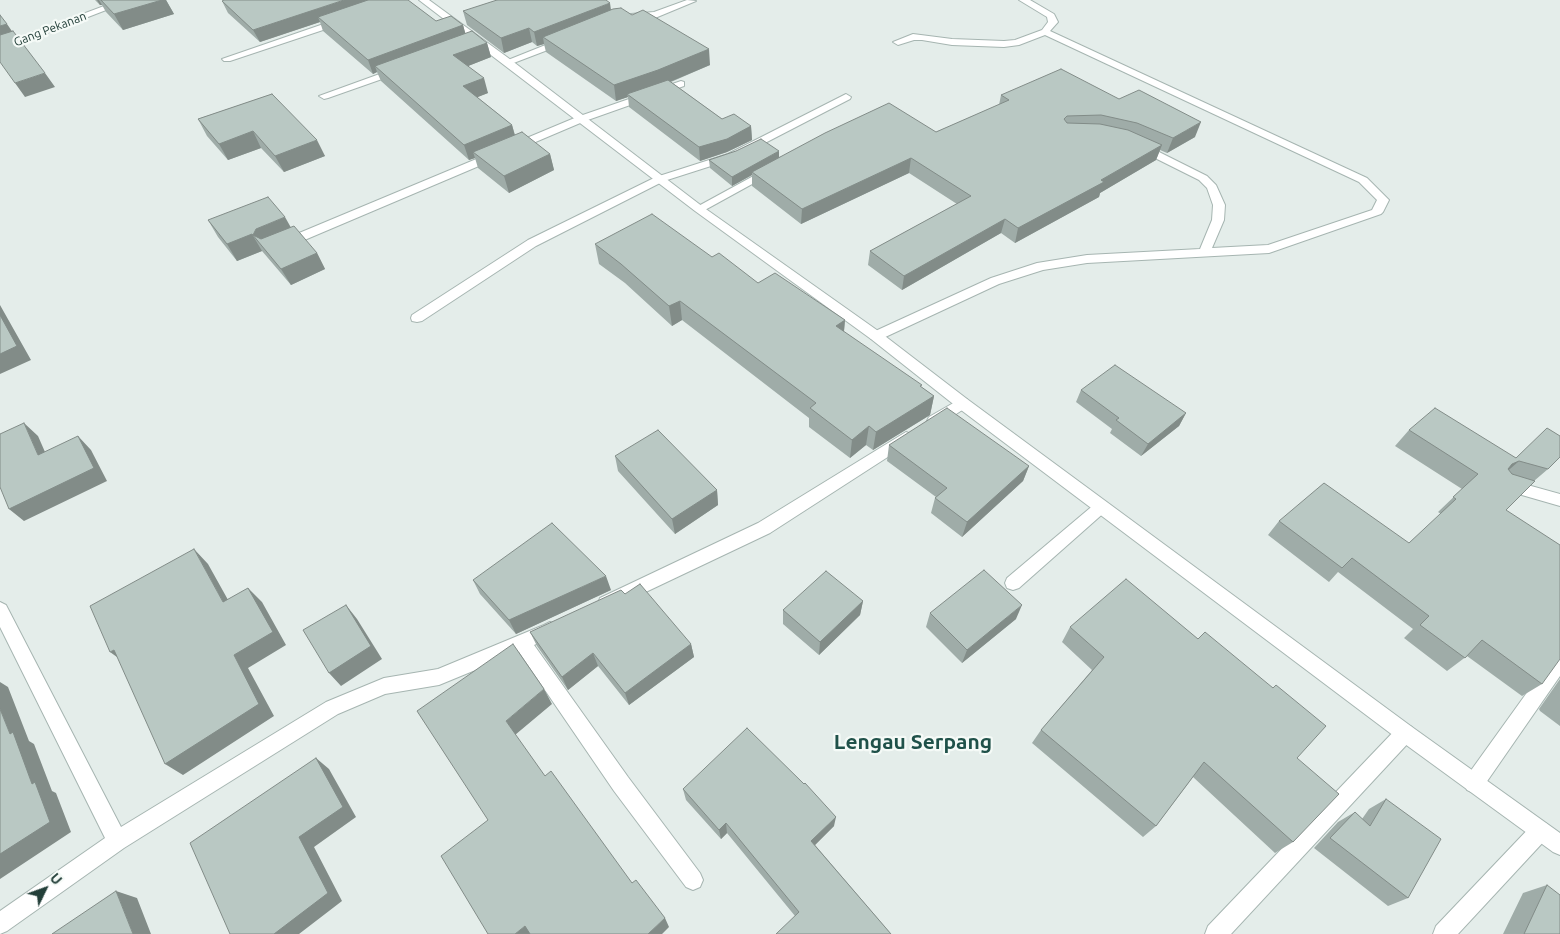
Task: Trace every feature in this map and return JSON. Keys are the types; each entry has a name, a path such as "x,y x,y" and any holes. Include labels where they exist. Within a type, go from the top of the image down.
{"street":[{"name":"Gang Pekanan","path":"0,48 128,0"},
{"path":"422,0 473,42 508,62 699,209 876,336 1102,508 1405,733 1560,845"},
{"path":"898,42 913,37 922,37 952,42 1004,44 1016,43 1045,32 1053,22 1051,16 1042,9 1023,0"},
{"path":"620,19 654,14 692,1"},
{"path":"228,59 347,19"},
{"path":"876,336 995,281 1041,266 1088,259 1270,248 1378,212 1383,200 1363,180 1045,32"},
{"path":"508,62 569,38"},
{"path":"324,96 407,67"},
{"path":"270,250 581,119 681,84"},
{"path":"418,318 532,243 660,179 732,156 846,97"},
{"path":"1127,141 1181,165 1203,178 1212,187 1219,205 1218,220 1204,253"},
{"path":"699,209 776,167"},
{"path":"594,608 764,528 962,403"},
{"path":"1502,484 1560,500"},
{"path":"1012,583 1102,508"},
{"path":"0,610 117,841"},
{"path":"0,924 117,841 332,708 384,686 439,677 567,621"},
{"path":"522,642 621,784 693,880"},
{"path":"1474,783 1560,661"},
{"path":"1216,934 1405,733"},
{"path":"1444,934 1540,831"}],"building":[{"path":"101,0 162,0 114,14"},
{"path":"344,0 253,30 222,1"},
{"path":"368,0 408,0 436,21 451,16 463,25 368,60 318,17"},
{"path":"497,0 606,0 610,3 534,32 529,28 501,38 463,11"},
{"path":"621,8 632,15 643,10 709,49 658,70 614,85 543,37 613,9"},
{"path":"0,15 7,24 0,26"},
{"path":"13,31 45,73 15,83 0,62 0,35"},
{"path":"472,31 487,43 453,55 484,78 463,86 512,125 464,145 375,66"},
{"path":"1061,69 1119,99 1139,90 1201,122 1173,138 1137,123 1101,115 1067,116 1064,119 1067,123 1100,124 1128,130 1162,145 1101,180 1104,182 1018,228 1005,219 904,276 870,251 971,196 911,158 802,209 752,172 825,133 889,103 936,132 1009,100 1001,95"},
{"path":"668,80 722,119 734,114 751,126 727,139 699,147 627,94"},
{"path":"272,94 317,140 275,156 253,131 219,144 198,119"},
{"path":"522,132 550,154 504,176 473,152"},
{"path":"761,139 779,151 732,177 709,160 736,151"},
{"path":"268,197 285,217 256,229 253,235 261,239 294,226 317,253 281,269 252,234 227,244 208,220"},
{"path":"652,214 712,257 719,253 758,283 775,273 845,320 836,326 922,385 920,386 934,396 876,432 869,426 852,440 810,408 816,403 680,301 669,306 595,244"},
{"path":"0,315 17,346 0,354"},
{"path":"1115,365 1186,413 1148,444 1116,420 1119,418 1081,390"},
{"path":"947,408 1029,466 967,522 935,498 947,488 889,445"},
{"path":"1435,408 1516,458 1547,428 1560,436 1560,457 1548,469 1519,461 1512,464 1508,469 1512,474 1535,481 1506,510 1560,545 1560,659 1542,684 1482,640 1465,658 1420,625 1429,616 1352,558 1342,568 1279,521 1324,483 1409,543 1456,499 1453,497 1478,474 1409,430"},
{"path":"24,423 38,455 78,436 94,468 9,509 0,487 0,434"},
{"path":"658,430 717,490 672,519 615,456"},
{"path":"552,523 606,576 509,620 473,580"},
{"path":"194,549 223,602 248,588 273,632 234,655 259,704 165,764 114,650 110,652 90,606"},
{"path":"984,570 1022,605 967,650 930,613"},
{"path":"826,571 863,601 820,642 783,610"},
{"path":"1126,579 1198,639 1205,632 1273,688 1276,685 1326,726 1297,758 1339,794 1293,842 1204,762 1156,826 1041,730 1104,657 1070,627"},
{"path":"640,584 691,644 625,693 593,653 562,677 530,632 621,590 625,594"},
{"path":"346,605 371,646 329,673 303,630"},
{"path":"513,644 544,689 506,721 545,776 551,771 632,883 636,880 665,918 648,934 530,934 525,926 515,934 488,934 441,856 488,820 417,711"},
{"path":"0,709 10,734 13,732 32,784 35,782 50,822 0,854"},
{"path":"747,728 805,783 836,817 811,841 891,934 776,934 799,912 726,823 719,830 683,789"},
{"path":"316,758 343,807 299,837 328,893 274,934 230,934 190,843"},
{"path":"1386,799 1441,839 1408,898 1330,838 1355,812 1370,826"},
{"path":"1547,885 1560,895 1560,934 1524,934"},
{"path":"116,891 133,934 52,934"}],"district":[{"name":"Lengau Serpang","path":"913,742"}]}
